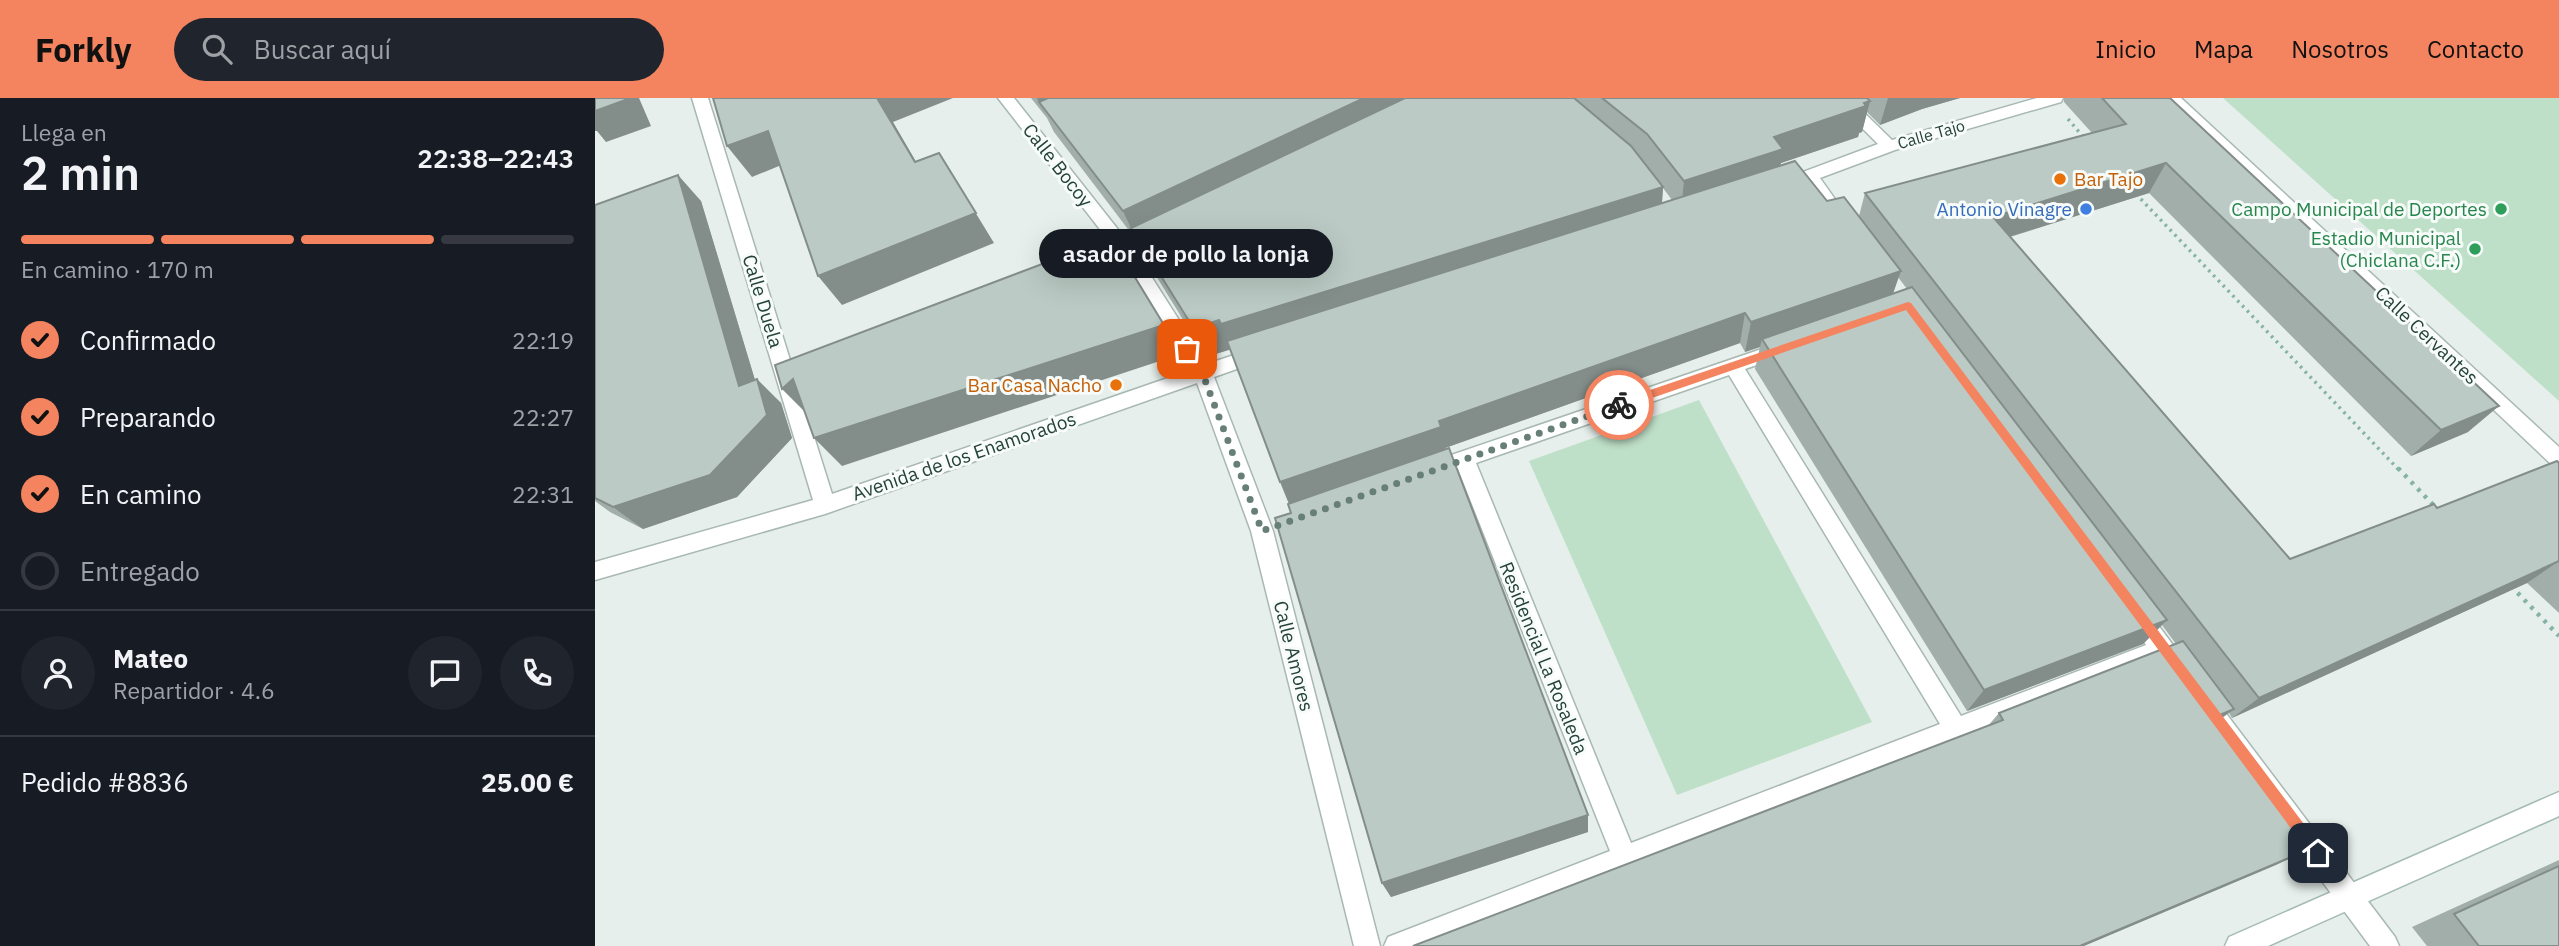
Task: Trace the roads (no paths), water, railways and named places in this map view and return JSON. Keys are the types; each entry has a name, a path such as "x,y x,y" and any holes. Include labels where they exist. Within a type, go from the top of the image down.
{"street":[{"name":"Calle Bocoy","path":"1006,98 1037,130 1136,252 1202,372"},
{"path":"1840,98 1889,146"},
{"name":"Calle Cervantes","path":"2172,98 2559,459"},
{"name":"Calle Tajo","path":"1809,177 1889,146 2053,99"},
{"name":"Calle Duela","path":"707,108 825,505"},
{"path":"1761,193 1809,177 1853,236"},
{"path":"1413,477 1808,340"},
{"name":"Avenida de los Enamorados","path":"595,571 825,505 1202,372 1281,347"},
{"path":"1733,366 1956,729"},
{"name":"Calle Amores","path":"1202,372 1268,528 1367,946"},
{"name":"Residencial La Rosaleda","path":"1464,459 1625,858"},
{"path":"2121,593 2386,946"},
{"path":"1397,946 2162,649"},
{"path":"2238,946 2559,804"}],"place":[{"name":"Bar Tajo","path":"2060,179"},
{"name":"Antonio Vinagre","path":"2086,209"},
{"name":"Campo Municipal de Deportes","path":"2501,209"},
{"name":"Estadio Municipal (Chiclana C.F.)","path":"2475,249"},
{"name":"asador de pollo la lonja","path":"1187,349"},
{"name":"Bar Casa Nacho","path":"1116,385"}]}
